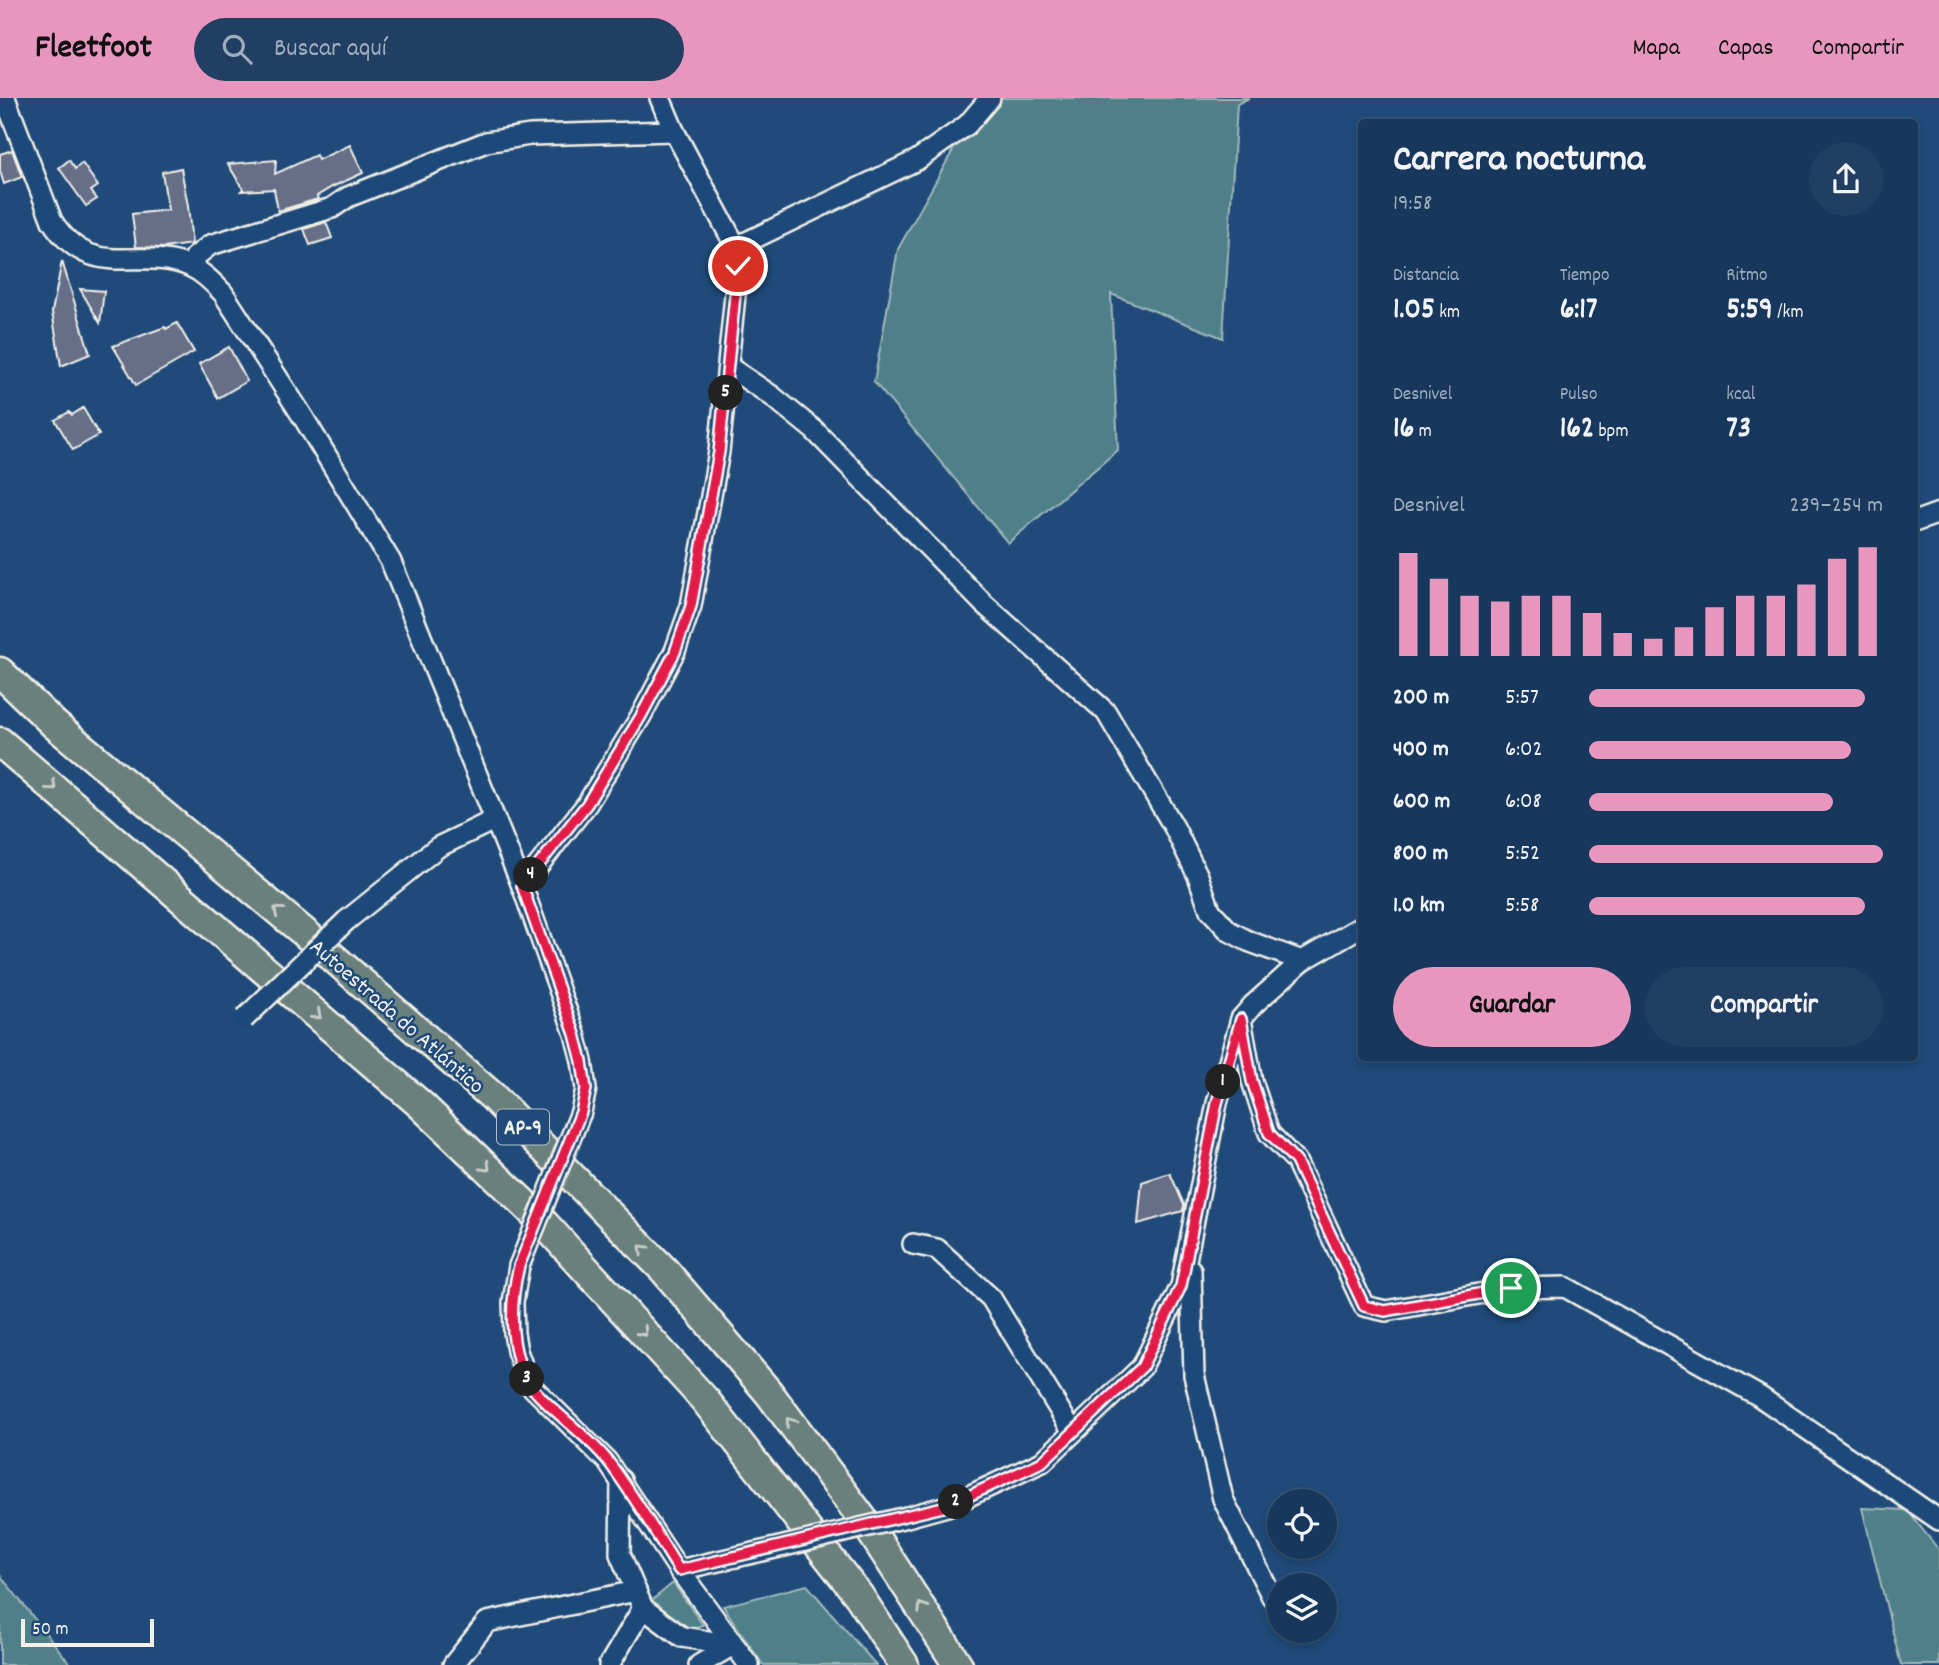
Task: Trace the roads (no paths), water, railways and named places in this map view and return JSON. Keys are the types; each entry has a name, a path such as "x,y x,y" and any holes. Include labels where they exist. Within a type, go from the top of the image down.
{"highway":[{"name":"Autoestrada do Atlántico","path":"0,672 55,725 306,934 492,1096 664,1270 769,1393 858,1511 958,1665"},
{"name":"AP-9","path":"0,742 421,1105 539,1218 705,1400 859,1596 904,1665"}],"street":[{"path":"5,98 52,221 61,235 75,248 100,259 168,262 190,267 223,293 303,417 391,562 522,886 580,1052 586,1089 581,1112 519,1266 513,1301 514,1333 522,1369 538,1395 594,1446 621,1479 679,1570 749,1665"},
{"path":"522,886 587,804 641,716 675,652 691,606 719,452 738,266 736,247 674,131 660,98"},
{"path":"736,247 917,160 967,125 990,98"},
{"path":"190,267 195,257 210,245 332,208 348,197 486,142 530,135 674,131"},
{"path":"729,367 772,396 814,430 984,604 1106,712 1174,827 1198,876 1210,910 1229,930 1248,941 1302,961"},
{"path":"1918,521 1939,513"},
{"path":"244,1018 346,921 438,847 494,820"},
{"path":"679,1570 947,1506 1042,1462 1142,1367 1181,1286 1217,1103 1241,1019 1302,961 1358,928"},
{"path":"1241,1019 1252,1081 1269,1133 1296,1161 1364,1306 1385,1311 1511,1288 1565,1287 1759,1396 1939,1520"},
{"path":"1190,1241 1194,1375 1223,1499 1267,1587"},
{"path":"913,1244 937,1249 991,1298 1073,1432"},
{"path":"621,1479 620,1554 639,1600 682,1637 733,1645"},
{"path":"453,1665 487,1622 639,1600"},
{"path":"609,1665 639,1600"},
{"path":"699,1665 733,1645"}]}
